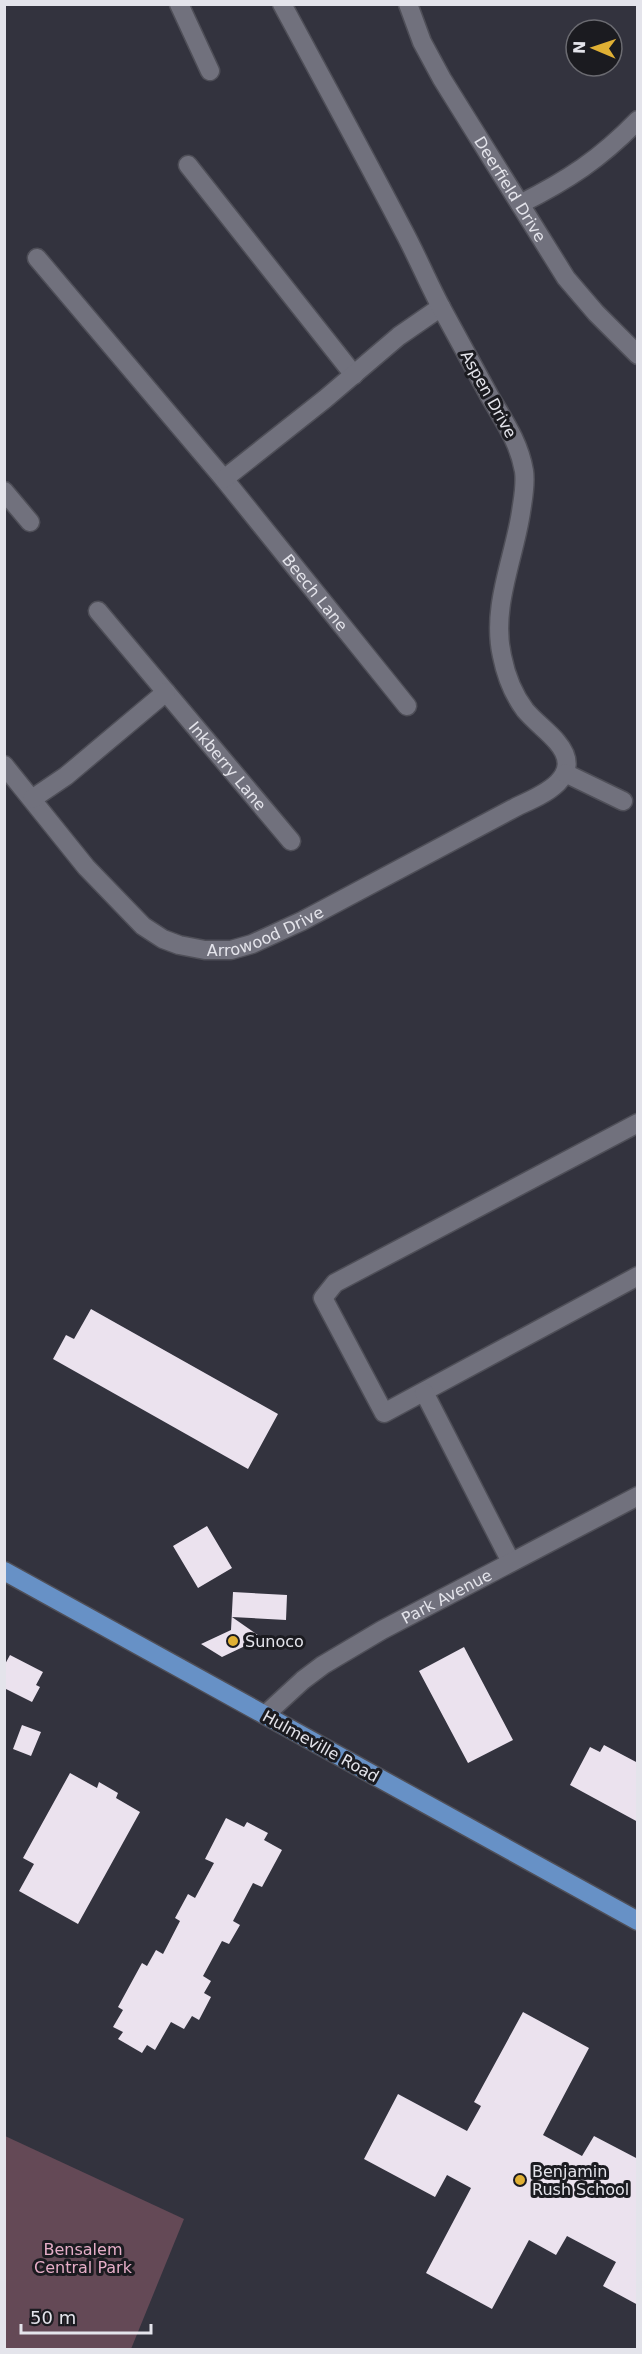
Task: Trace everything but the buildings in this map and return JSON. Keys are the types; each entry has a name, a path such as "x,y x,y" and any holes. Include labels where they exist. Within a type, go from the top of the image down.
{"main road":[{"name":"Hulmeville Road","path":"4,1571 638,1921"}],"street":[{"path":"179,4 210,71"},
{"name":"Aspen Drive","path":"282,4 405,232 441,307 510,428 519,450 525,488 518,535 500,607 501,653 513,691 538,725 560,745 565,755 565,773"},
{"name":"Deerfield Drive","path":"408,4 422,42 442,79 566,278 596,313 638,355"},
{"path":"520,204 583,169 602,155 638,120"},
{"path":"188,165 354,375"},
{"name":"Beech Lane","path":"37,258 224,479 407,706"},
{"path":"224,479 399,336 441,307"},
{"path":"4,490 30,522"},
{"name":"Inkberry Lane","path":"98,610 291,841"},
{"path":"32,799 66,776 166,692"},
{"name":"Arrowood Drive","path":"4,765 86,867 143,926 163,939 205,950 231,950 252,944 302,921 554,788 565,773"},
{"path":"565,773 623,801"},
{"path":"638,1123 335,1283 323,1298 384,1413 638,1276"},
{"path":"424,1392 511,1562"},
{"name":"Park Avenue","path":"265,1715 323,1665 412,1613 638,1496"}],"green space":[{"name":"Bensalem Central Park","path":"5,2136 184,2219 131,2349 5,2349"}],"place":[{"name":"Sunoco","path":"233,1641"},
{"name":"Benjamin Rush School","path":"520,2180"}]}
